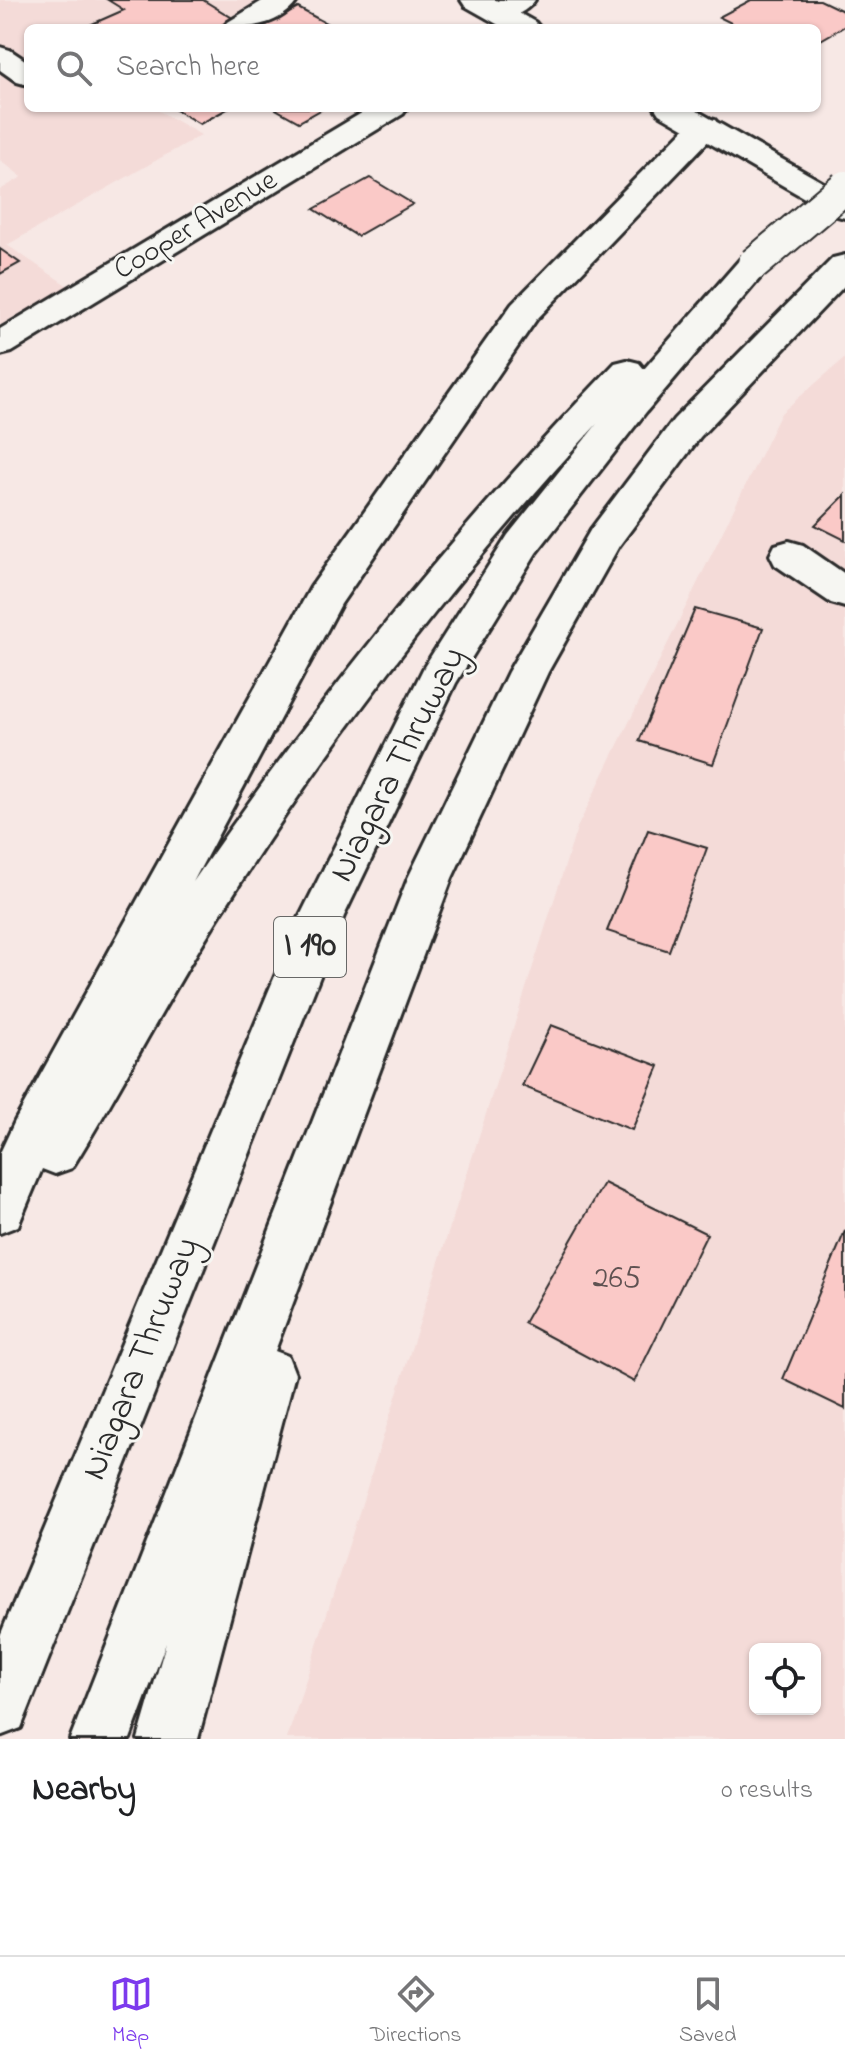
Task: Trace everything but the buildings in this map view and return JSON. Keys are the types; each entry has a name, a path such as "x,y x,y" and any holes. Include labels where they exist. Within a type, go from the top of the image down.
{"main road":[{"path":"245,24 284,0"},
{"path":"498,4 520,24"},
{"path":"0,56 24,73"},
{"name":"Cooper Avenue","path":"0,344 385,112"},
{"path":"0,1210 32,1136 325,597 524,312 679,113 845,208"},
{"name":"Niagara Thruway","path":"0,1707 322,916 438,678 522,544 633,404 754,264 845,187"},
{"path":"0,1238 63,1140 207,898 329,724 442,580 562,438 663,334 754,264"},
{"name":"Niagara Thruway","path":"100,1739 338,1125 430,878 528,672 604,538 687,428 845,265"},
{"path":"789,555 845,593"},
{"path":"168,1739 338,1125"}],"shaded area":[{"path":"0,0 303,0 261,24 24,24 24,112 161,112 201,135 7,245 68,286 0,326 0,190 22,177 0,160"},
{"path":"845,358 845,1739 287,1739 577,828 781,413"}]}
